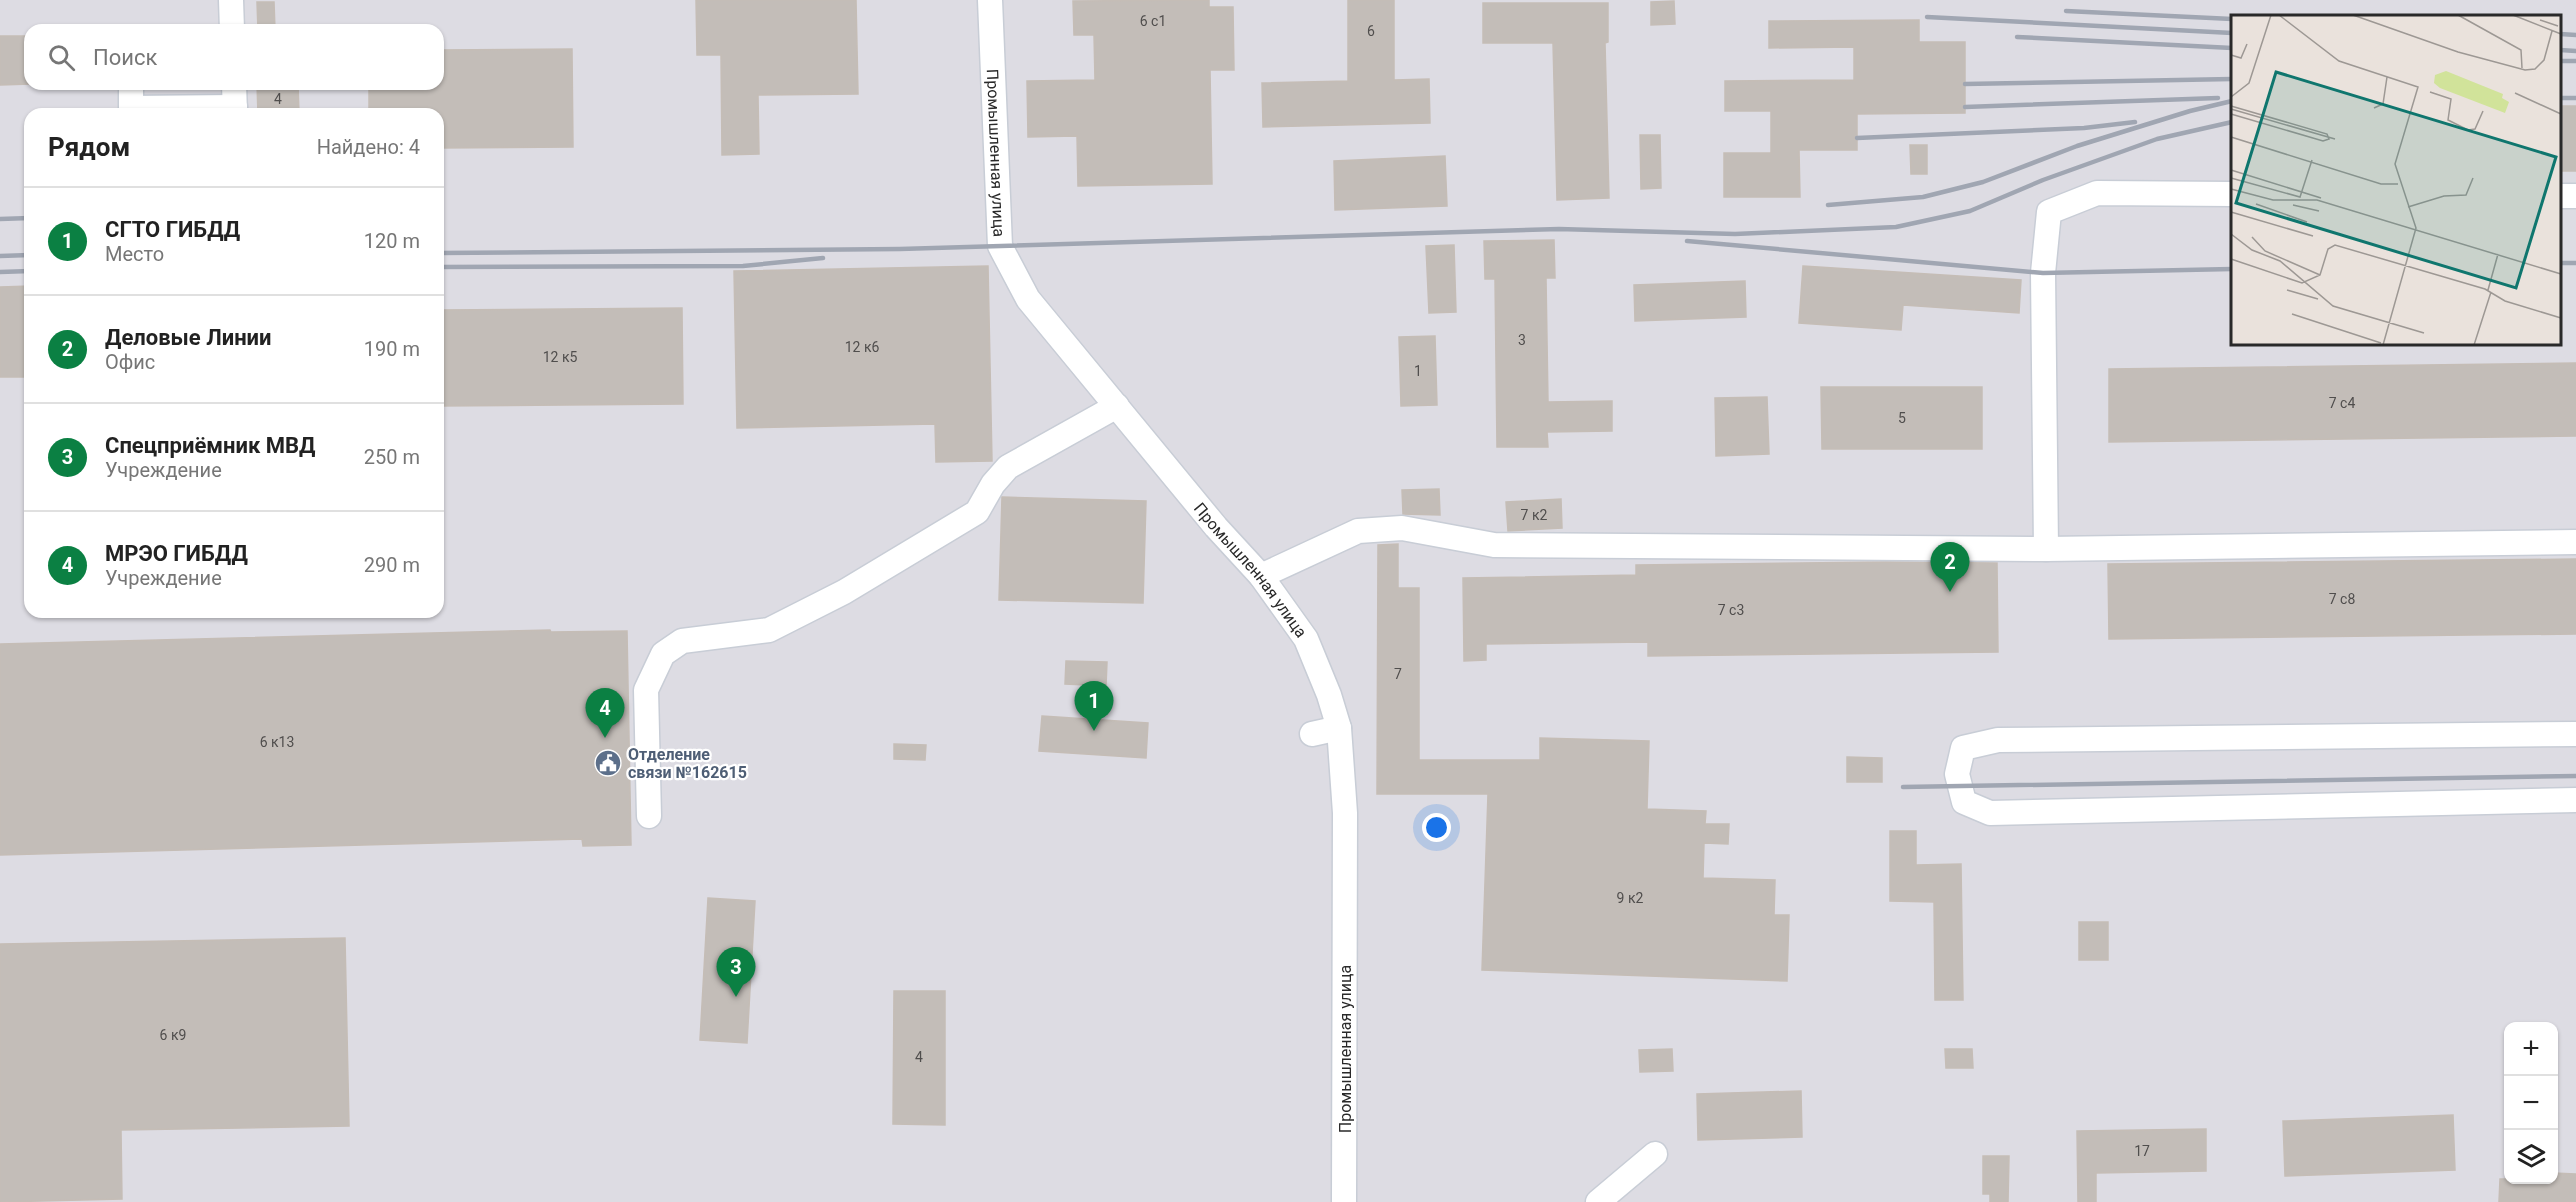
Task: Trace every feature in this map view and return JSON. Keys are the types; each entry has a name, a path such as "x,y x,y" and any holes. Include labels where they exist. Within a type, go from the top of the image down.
{"street":[{"path":"231,0 232,24"},
{"name":"Промышленная улица","path":"990,0 992,106 1000,246 1028,299 1216,527 1261,576 1306,639 1329,695 1339,728 1345,813 1344,1202"},
{"path":"131,90 131,108 235,102"},
{"path":"2046,549 2043,273 2049,212 2097,193 2231,194"},
{"path":"650,816 646,690 663,654 682,640 769,630 844,592 977,512 993,484 1008,467 1117,406"},
{"path":"1261,576 1358,531 1402,528 1494,545 2046,549 2576,543"},
{"path":"1312,734 1339,728"},
{"path":"2576,734 1998,740 1963,748 1957,774 1964,802 1990,813 2576,800"},
{"path":"1598,1202 1655,1154"}],"shaded area":[{"path":"0,0 2576,0 2576,1202 0,1202"}],"building":[{"path":"696,0 856,0 858,94 758,95 759,154 722,155 721,55 697,55"},
{"path":"1209,0 1209,7 1233,7 1234,70 1210,70 1212,184 1078,186 1077,136 1028,137 1027,81 1095,80 1094,35 1074,35 1073,1"},
{"path":"1348,0 1394,0 1394,80 1429,79 1430,123 1263,127 1262,83 1348,81"},
{"path":"1674,1 1675,24 1651,25 1651,2"},
{"path":"257,2 274,2 275,24 258,24"},
{"path":"1483,3 1608,3 1608,42 1605,43 1609,198 1557,200 1553,43 1483,43"},
{"path":"1919,20 1919,42 1965,42 1965,113 1857,114 1857,150 1799,150 1800,197 1724,197 1724,153 1771,153 1771,111 1725,111 1725,81 1854,80 1854,47 1769,48 1769,21"},
{"path":"0,36 24,36 24,84 0,85"},
{"path":"572,49 573,147 444,148 444,108 369,108 369,90 444,90 444,50"},
{"path":"257,90 298,90 299,108 258,108"},
{"path":"2561,106 2576,106 2576,171 2561,171"},
{"path":"1640,135 1660,135 1661,188 1641,189"},
{"path":"1910,145 1927,145 1927,174 1911,174"},
{"path":"1445,156 1447,206 1335,210 1334,161"},
{"path":"1554,240 1555,278 1546,278 1548,402 1612,401 1612,431 1547,432 1548,447 1497,447 1495,279 1485,279 1484,241"},
{"path":"1454,245 1456,312 1429,313 1426,246"},
{"path":"988,266 992,461 936,462 935,424 737,428 734,271"},
{"path":"1803,266 2021,280 2019,313 1903,305 1901,330 1799,323"},
{"path":"1745,281 1746,317 1635,321 1634,285"},
{"path":"24,286 24,377 0,377 0,287"},
{"path":"682,308 683,404 444,406 444,310"},
{"path":"1435,336 1437,405 1401,406 1399,337"},
{"path":"2576,363 2576,436 2109,442 2109,369"},
{"path":"1821,387 1982,387 1982,449 1822,449"},
{"path":"1767,397 1769,454 1716,456 1715,398"},
{"path":"1439,489 1440,515 1403,514 1402,490"},
{"path":"1002,497 1146,501 1143,603 999,600"},
{"path":"1561,499 1562,528 1508,531 1506,502"},
{"path":"1398,544 1398,588 1419,588 1419,760 1540,760 1540,738 1649,741 1647,809 1706,811 1705,824 1729,824 1728,844 1704,843 1703,878 1775,880 1774,915 1789,915 1787,981 1482,970 1488,794 1377,794 1378,545"},
{"path":"2576,559 2576,634 2109,639 2108,564"},
{"path":"1997,563 1998,652 1648,656 1648,642 1486,644 1486,660 1464,661 1463,578 1636,575 1636,565"},
{"path":"550,630 551,632 627,631 631,845 583,846 582,839 0,855 0,644"},
{"path":"1066,661 1107,662 1106,686 1065,684"},
{"path":"1042,716 1148,723 1146,758 1039,751"},
{"path":"894,744 926,745 925,760 894,759"},
{"path":"1847,757 1882,758 1882,782 1847,782"},
{"path":"1890,831 1916,831 1916,865 1961,864 1963,1000 1935,1000 1934,902 1890,901"},
{"path":"708,898 755,901 747,1043 700,1040"},
{"path":"2079,922 2108,922 2108,960 2079,960"},
{"path":"345,938 349,1126 121,1130 122,1199 0,1202 0,944"},
{"path":"894,991 945,991 945,1125 893,1124"},
{"path":"1672,1049 1673,1071 1640,1072 1639,1050"},
{"path":"1945,1049 1972,1049 1973,1068 1946,1068"},
{"path":"1801,1091 1802,1137 1698,1140 1697,1094"},
{"path":"2453,1115 2455,1170 2285,1176 2283,1121"},
{"path":"2206,1129 2206,1171 2096,1173 2096,1202 2078,1202 2077,1131"},
{"path":"1983,1156 2009,1156 2008,1202 1990,1202 1990,1194 1983,1194"},
{"path":"2558,1173 2576,1174 2576,1202 2499,1202 2500,1179 2504,1179 2504,1184 2558,1184"}],"railway":[{"path":"2066,11 2231,19"},
{"path":"1927,17 2231,33"},
{"path":"2561,34 2576,35"},
{"path":"2017,37 2231,48"},
{"path":"2561,50 2576,51"},
{"path":"2561,61 2576,61"},
{"path":"1965,84 2231,79"},
{"path":"1965,107 2218,98"},
{"path":"2561,98 2576,98"},
{"path":"1828,205 1923,197 1983,182 2077,146 2190,111 2231,101"},
{"path":"1857,138 2084,128 2135,122"},
{"path":"444,253 900,249 1559,229 1735,234 1896,227 1970,211 2043,180 2157,139 2231,122"},
{"path":"0,219 24,218"},
{"path":"1687,241 2043,273 2231,269"},
{"path":"0,256 24,255"},
{"path":"444,267 743,266 823,258"},
{"path":"2561,263 2576,263"},
{"path":"0,272 24,271"},
{"path":"1903,787 2576,776"}],"place":[{"name":"Деловые Линии","path":"1950,592"},
{"name":"СГТО ГИБДД","path":"1094,731"},
{"name":"МРЭО ГИБДД","path":"605,738"},
{"name":"Отделение связи №162615","path":"608,763"},
{"name":"Спецприёмник МВД","path":"736,997"}]}
